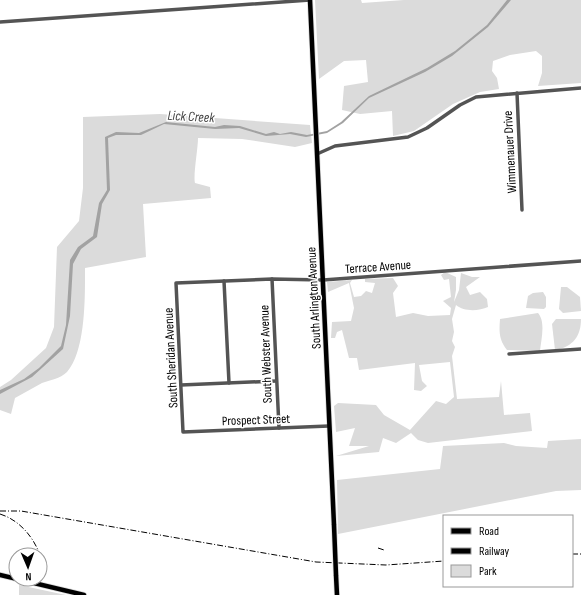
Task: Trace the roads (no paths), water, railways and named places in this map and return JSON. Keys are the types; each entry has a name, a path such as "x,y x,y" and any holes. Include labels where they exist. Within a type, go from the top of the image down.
{"main road":[{"name":"South Arlington Avenue","path":"310,0 337,595"},
{"path":"0,575 84,595"}],"street":[{"path":"0,22 310,0"},
{"path":"317,154 329,148 340,145 404,138 427,128 469,100 484,95 581,88"},
{"name":"Wimmenauer Drive","path":"517,93 522,210"},
{"name":"Terrace Avenue","path":"176,283 272,279 323,280 581,261"},
{"name":"South Webster Avenue","path":"272,279 278,428"},
{"path":"224,281 229,383"},
{"name":"South Sheridan Avenue","path":"176,283 183,432"},
{"path":"509,354 581,349"},
{"path":"181,385 276,381"},
{"name":"Prospect Street","path":"183,432 329,426"}],"railway":[{"path":"0,511 21,511 316,562 386,565 443,561"},
{"path":"0,514 13,520 19,525 29,535 36,547"},
{"path":"378,548 384,550"},
{"path":"573,554 581,554"}],"water label":[{"name":"Lick Creek","path":"191,116"}]}
